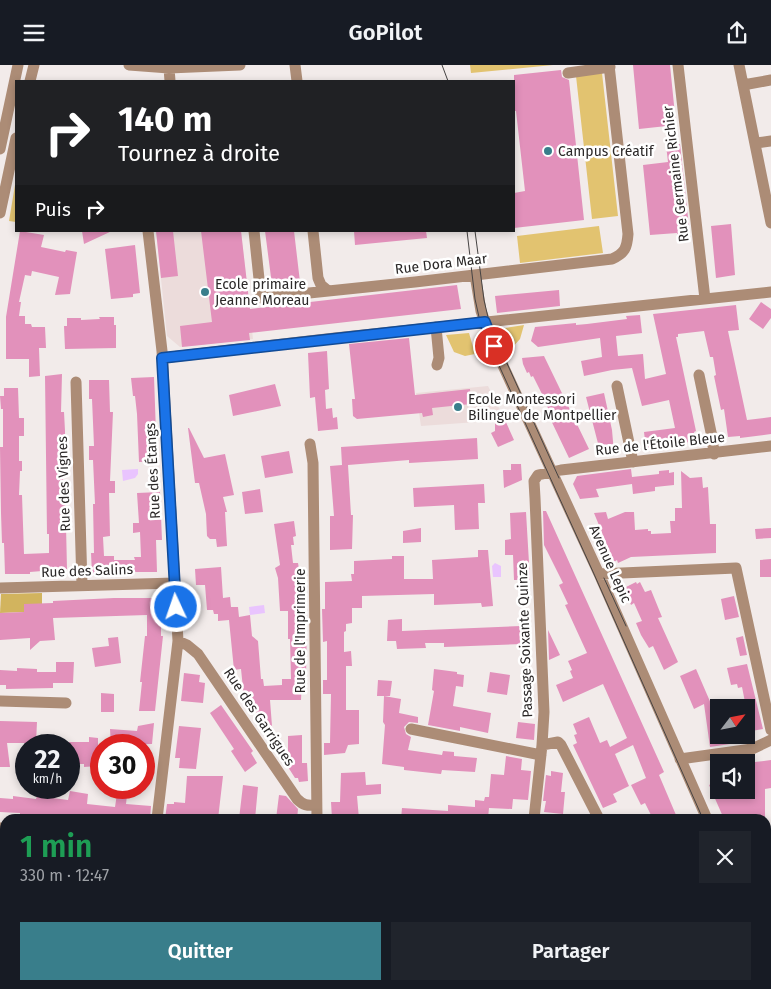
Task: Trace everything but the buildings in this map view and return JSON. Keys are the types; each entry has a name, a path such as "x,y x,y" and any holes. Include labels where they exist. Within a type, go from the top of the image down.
{"street":[{"path":"0,149 18,65"},
{"path":"30,80 34,65"},
{"path":"129,65 169,68 240,65"},
{"path":"295,65 297,80"},
{"name":"Rue Germaine Richier","path":"678,65 705,299"},
{"path":"739,65 769,204 771,223"},
{"path":"568,73 610,66"},
{"name":"Rue Dora Maar","path":"254,232 261,298 612,259 623,254 627,245 628,234 610,66"},
{"path":"169,68 170,80"},
{"path":"744,85 771,80"},
{"path":"0,213 3,179 15,141"},
{"path":"756,143 771,141"},
{"name":"Rue des Étangs","path":"148,232 162,358 178,641 158,814"},
{"path":"312,232 318,278 321,285 327,290"},
{"name":"Avenue Lepic","path":"475,275 481,311 485,322 705,814"},
{"path":"162,358 771,291"},
{"path":"436,327 440,358 437,365"},
{"path":"699,375 714,454"},
{"name":"Rue des Vignes","path":"76,382 82,585"},
{"path":"617,387 633,462"},
{"name":"Rue de l'Imprimerie","path":"310,444 313,463 316,814"},
{"name":"Rue de l'Étoile Bleue","path":"552,472 771,446"},
{"name":"Passage Soixante Quinze","path":"535,814 542,750 544,712 534,481 538,475 552,472"},
{"path":"599,574 736,568 771,730"},
{"name":"Rue des Salins","path":"0,589 175,583"},
{"name":"Rue des Garrigues","path":"178,641 187,645 198,654 297,799 302,804 308,806 316,805"},
{"path":"0,701 66,703"},
{"path":"411,729 542,750 558,742 596,814"},
{"path":"680,759 752,749 771,740"}],"shaded area":[{"path":"470,65 553,65 471,73"},
{"path":"602,73 618,216 592,219 576,76"},
{"path":"15,185 15,222 9,221"},
{"path":"599,226 603,253 520,263 517,236"},
{"name":"Ecole primaire Jeanne Moreau","path":"156,232 241,232 253,339 180,347 167,336"},
{"path":"524,325 520,339 510,350 499,329"},
{"path":"469,333 475,354 465,356 454,352 446,335"},
{"name":"Ecole Montessori Bilingue de Montpellier","path":"488,386 505,420 421,426 416,393"},
{"path":"138,469 138,474 135,478 123,481 122,470"},
{"path":"495,563 501,566 501,577 493,577 492,566"},
{"path":"42,593 42,604 24,612 0,613 1,594"},
{"path":"264,605 265,613 250,615 249,607"}],"tram line":[{"path":"442,65 448,80"},
{"path":"467,232 475,299 481,326 701,814"},
{"path":"475,232 484,300 490,326 559,478"},
{"path":"604,578 626,626"}],"place":[{"name":"Campus Créatif","path":"548,151"},
{"name":"Ecole primaire Jeanne Moreau","path":"205,292"},
{"name":"Ecole Montessori Bilingue de Montpellier","path":"458,407"}],"route":[{"path":"176,607 162,358 485,322 494,346"}]}
